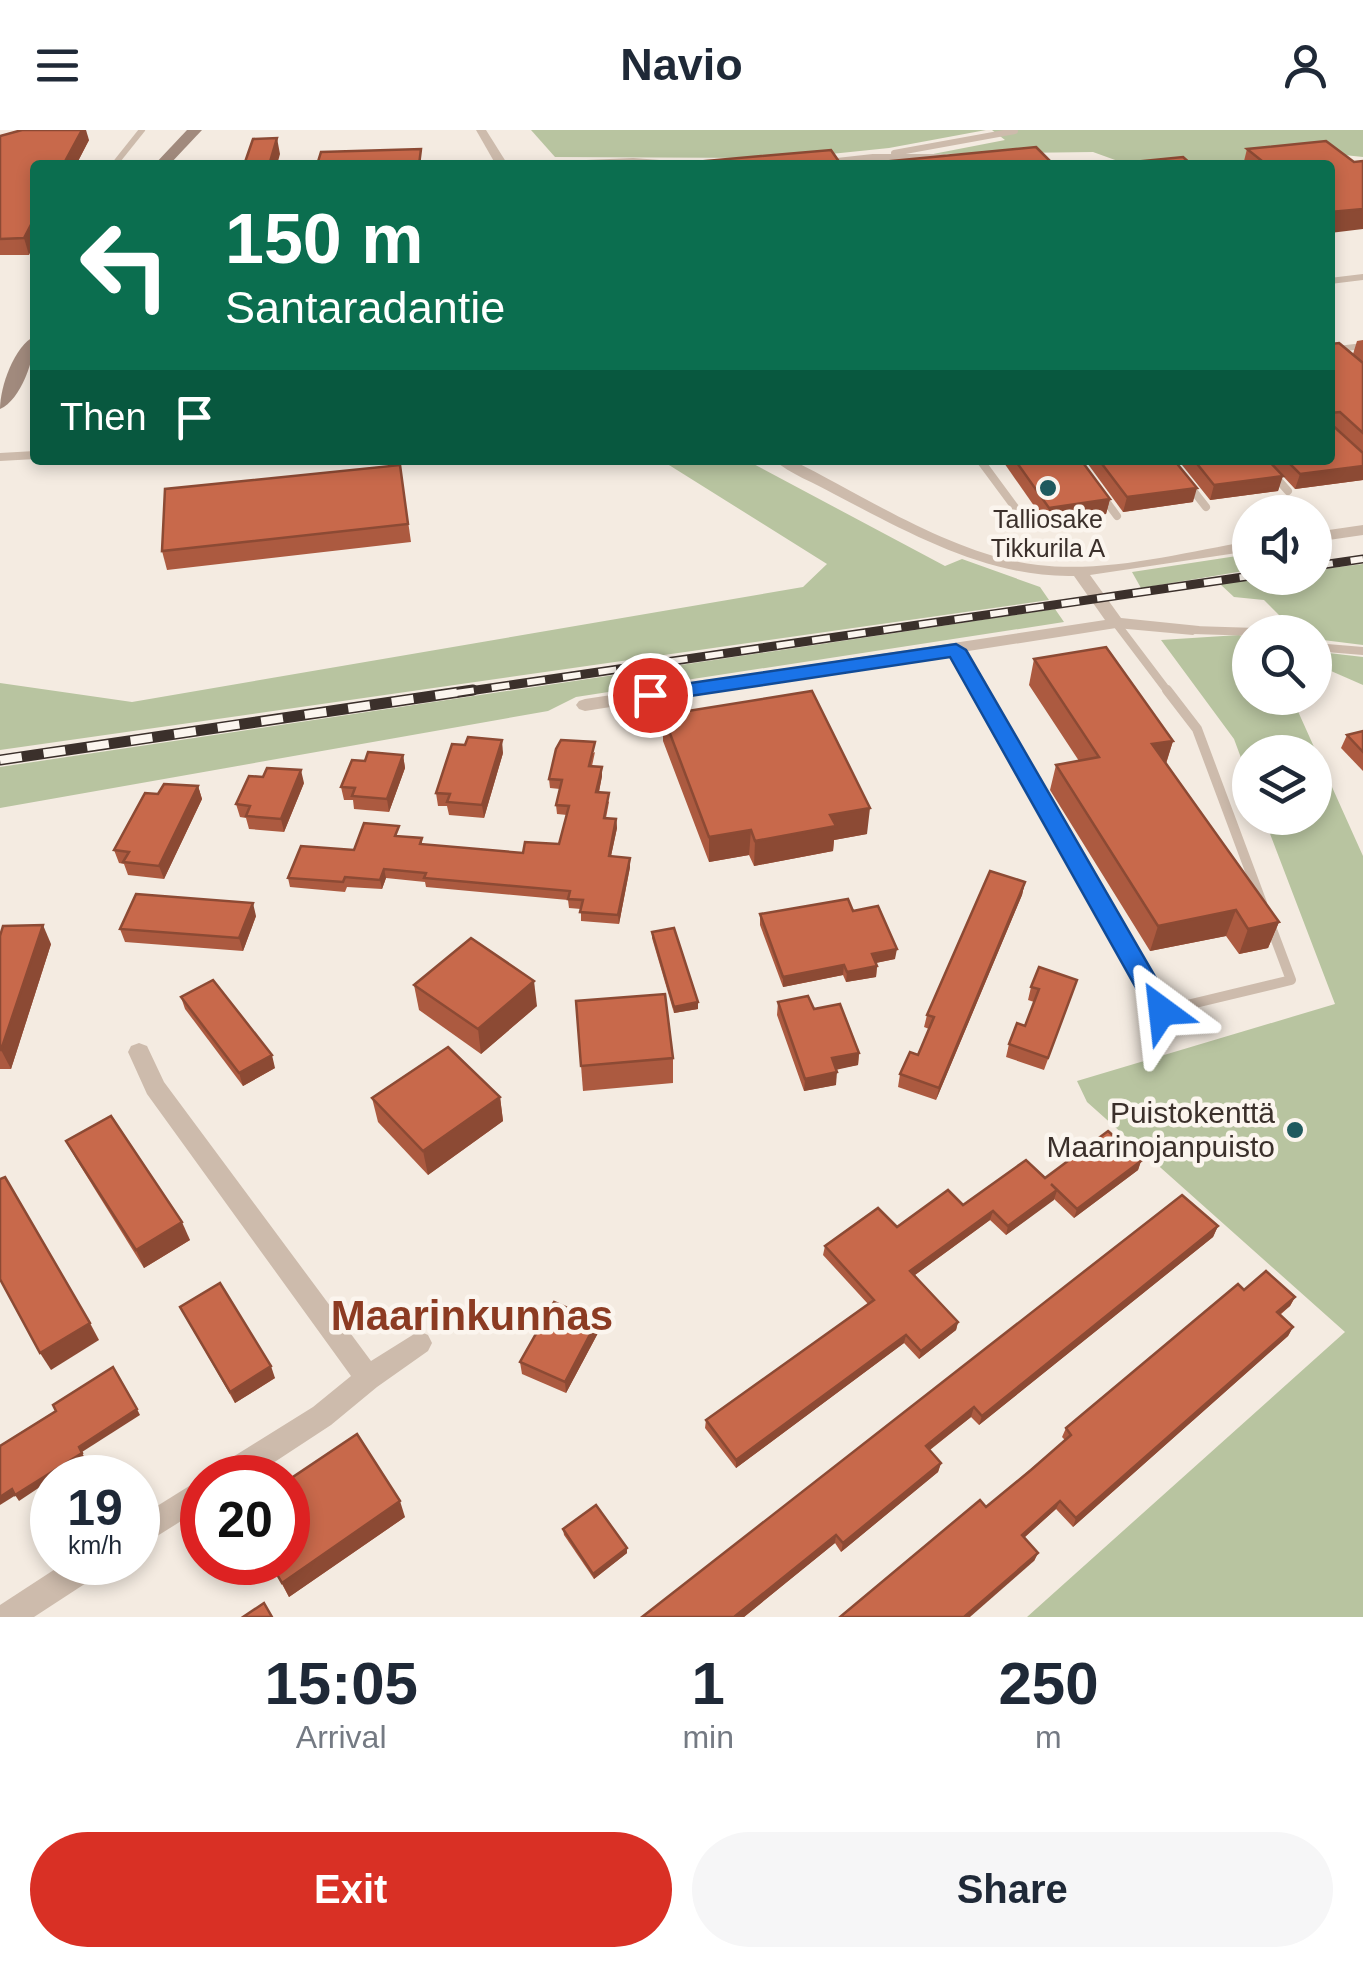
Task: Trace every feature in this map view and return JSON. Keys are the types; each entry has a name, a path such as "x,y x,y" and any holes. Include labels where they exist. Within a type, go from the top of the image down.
{"main road":[{"path":"166,160 195,130"},
{"path":"0,404 30,349"}],"street":[{"path":"481,130 499,160"},
{"path":"792,465 1003,564 1078,571 1232,549"},
{"path":"1332,535 1363,530"},
{"path":"1078,571 1116,623"},
{"path":"584,705 1116,623 1193,630"},
{"path":"140,1052 154,1087 368,1378"},
{"path":"261,1455 322,1416 419,1342"},
{"path":"8,1617 57,1585"}],"lane":[{"path":"118,160 142,130"},
{"path":"846,160 1015,130"},
{"path":"873,157 952,157"},
{"path":"1335,281 1363,278"},
{"path":"1335,350 1363,346"},
{"path":"1335,351 1350,362"},
{"path":"0,458 30,455"},
{"path":"984,465 1028,525"},
{"path":"1265,465 1288,491"},
{"path":"1181,476 1206,506"},
{"path":"1096,488 1118,516"},
{"path":"956,650 1162,1011 1290,980 1197,729 1116,623"},
{"path":"1193,630 1232,628"},
{"path":"1332,648 1363,651"}],"green space":[{"path":"531,130 986,130 889,148 792,158 555,157"},
{"path":"992,130 1363,130 1363,157 1325,153 1247,160 1115,160 1093,152 933,154 1005,140"},
{"path":"669,465 755,465 945,566 962,559 1040,587 1049,600 0,750 0,683 132,702 803,587 827,564"},
{"path":"1232,557 1232,573 1141,588 1132,572"},
{"path":"1363,564 1363,645 1332,641 1332,615 1279,615 1264,600 1234,597 1220,584 1232,582 1232,595 1332,595 1332,568"},
{"path":"1055,609 1064,622 576,697 548,711 0,808 0,767"},
{"path":"1232,635 1232,715 1300,715 1309,735 1232,736 1161,640"},
{"path":"1332,653 1363,657 1363,685 1332,671"},
{"path":"1332,787 1363,856 1363,1617 1027,1617 1345,1332 1087,1102 1077,1081 1335,1004 1270,835 1332,835"}],"building":[{"path":"22,130 82,130 66,160 30,160 30,227 24,238 0,239 0,136"},
{"path":"277,138 270,160 246,160 253,139"},
{"path":"1326,141 1354,162 1363,161 1363,209 1335,212 1335,160 1261,160 1247,149"},
{"path":"1036,147 1049,160 902,160"},
{"path":"421,149 420,160 319,160 321,152"},
{"path":"831,150 838,160 717,160"},
{"path":"1335,343 1363,363 1363,433 1340,412 1335,412"},
{"path":"1335,428 1363,453 1363,466 1300,474 1291,465 1335,465"},
{"path":"400,465 408,524 162,551 165,489"},
{"path":"1019,465 1085,465 1110,499 1049,508"},
{"path":"1103,465 1178,465 1197,488 1127,497"},
{"path":"1198,465 1273,465 1283,476 1214,485"},
{"path":"1106,647 1173,741 1152,744 1279,922 1248,929 1236,910 1158,926 1056,765 1099,757 1034,659"},
{"path":"812,691 870,808 830,815 836,826 755,841 751,830 709,837 663,715"},
{"path":"1363,731 1363,752 1347,735"},
{"path":"468,737 502,740 482,805 447,802 450,794 436,793 452,744 465,745"},
{"path":"561,740 595,742 589,766 602,767 596,792 609,793 604,818 616,819 609,856 630,858 618,915 580,912 583,900 568,899 570,891 424,878 426,873 384,869 380,880 345,877 343,882 288,878 301,846 354,850 364,823 399,826 395,836 422,838 420,844 523,853 525,842 559,844 569,806 556,805 562,780 549,779"},
{"path":"368,752 403,755 387,799 352,796 355,788 341,787 352,760 365,761"},
{"path":"267,768 301,770 281,819 246,816 250,806 236,804 249,776 263,777"},
{"path":"164,784 198,786 159,866 123,862 129,852 114,850 145,793 158,794"},
{"path":"990,871 1025,882 939,1088 900,1074 910,1052 918,1055 934,1017 927,1015"},
{"path":"136,894 253,903 239,938 120,929"},
{"path":"848,899 853,911 878,906 897,949 872,954 877,966 847,972 844,965 783,977 760,914"},
{"path":"43,925 1,1050 0,1050 3,926"},
{"path":"674,928 698,1002 674,1007 652,932"},
{"path":"471,938 534,981 478,1029 414,985"},
{"path":"1039,967 1077,980 1048,1058 1009,1044 1017,1023 1025,1026 1039,989 1031,987"},
{"path":"213,980 272,1055 239,1073 181,997"},
{"path":"665,994 673,1058 581,1066 576,1001"},
{"path":"808,996 814,1009 840,1004 859,1053 832,1058 837,1072 805,1079 778,1002"},
{"path":"448,1047 500,1097 423,1151 372,1098"},
{"path":"111,1116 182,1222 136,1250 66,1141"},
{"path":"1108,1131 1141,1161 1077,1209 1051,1184 1057,1190 1008,1226 993,1211 910,1271 958,1322 921,1351 906,1335 736,1460 706,1420 874,1300 825,1246 878,1208 897,1227 948,1190 963,1205 1026,1160 1045,1178"},
{"path":"5,1177 90,1323 40,1353 0,1279 0,1179"},
{"path":"1182,1195 1218,1226 982,1416 974,1407 926,1446 941,1463 843,1543 836,1535 734,1617 642,1617"},
{"path":"1266,1271 1295,1297 1277,1312 1293,1327 1076,1518 1060,1501 1022,1535 1038,1553 964,1617 840,1617 980,1500 986,1507 1031,1470 1071,1435 1066,1428 1238,1284 1244,1290"},
{"path":"220,1283 271,1366 230,1392 180,1307"},
{"path":"554,1302 597,1321 565,1382 520,1362"},
{"path":"113,1367 137,1409 79,1447 82,1453 79,1455 30,1455 30,1486 15,1495 12,1489 0,1497 0,1446 56,1411 53,1405"},
{"path":"357,1434 400,1501 310,1564 310,1466"},
{"path":"596,1505 627,1548 593,1574 563,1529"},
{"path":"264,1603 272,1617 243,1617"}],"railway":[{"path":"1332,564 1363,559"},
{"path":"456,693 1232,579"},
{"path":"0,760 473,690"}],"place":[{"name":"Talliosake Tikkurila A","path":"1048,488"},
{"name":"Puistokenttä Maarinojanpuisto","path":"1295,1130"}],"district":[{"name":"Maarinkunnas","path":"472,1315"}],"route":[{"path":"650,695 956,650 1162,1011"}]}
